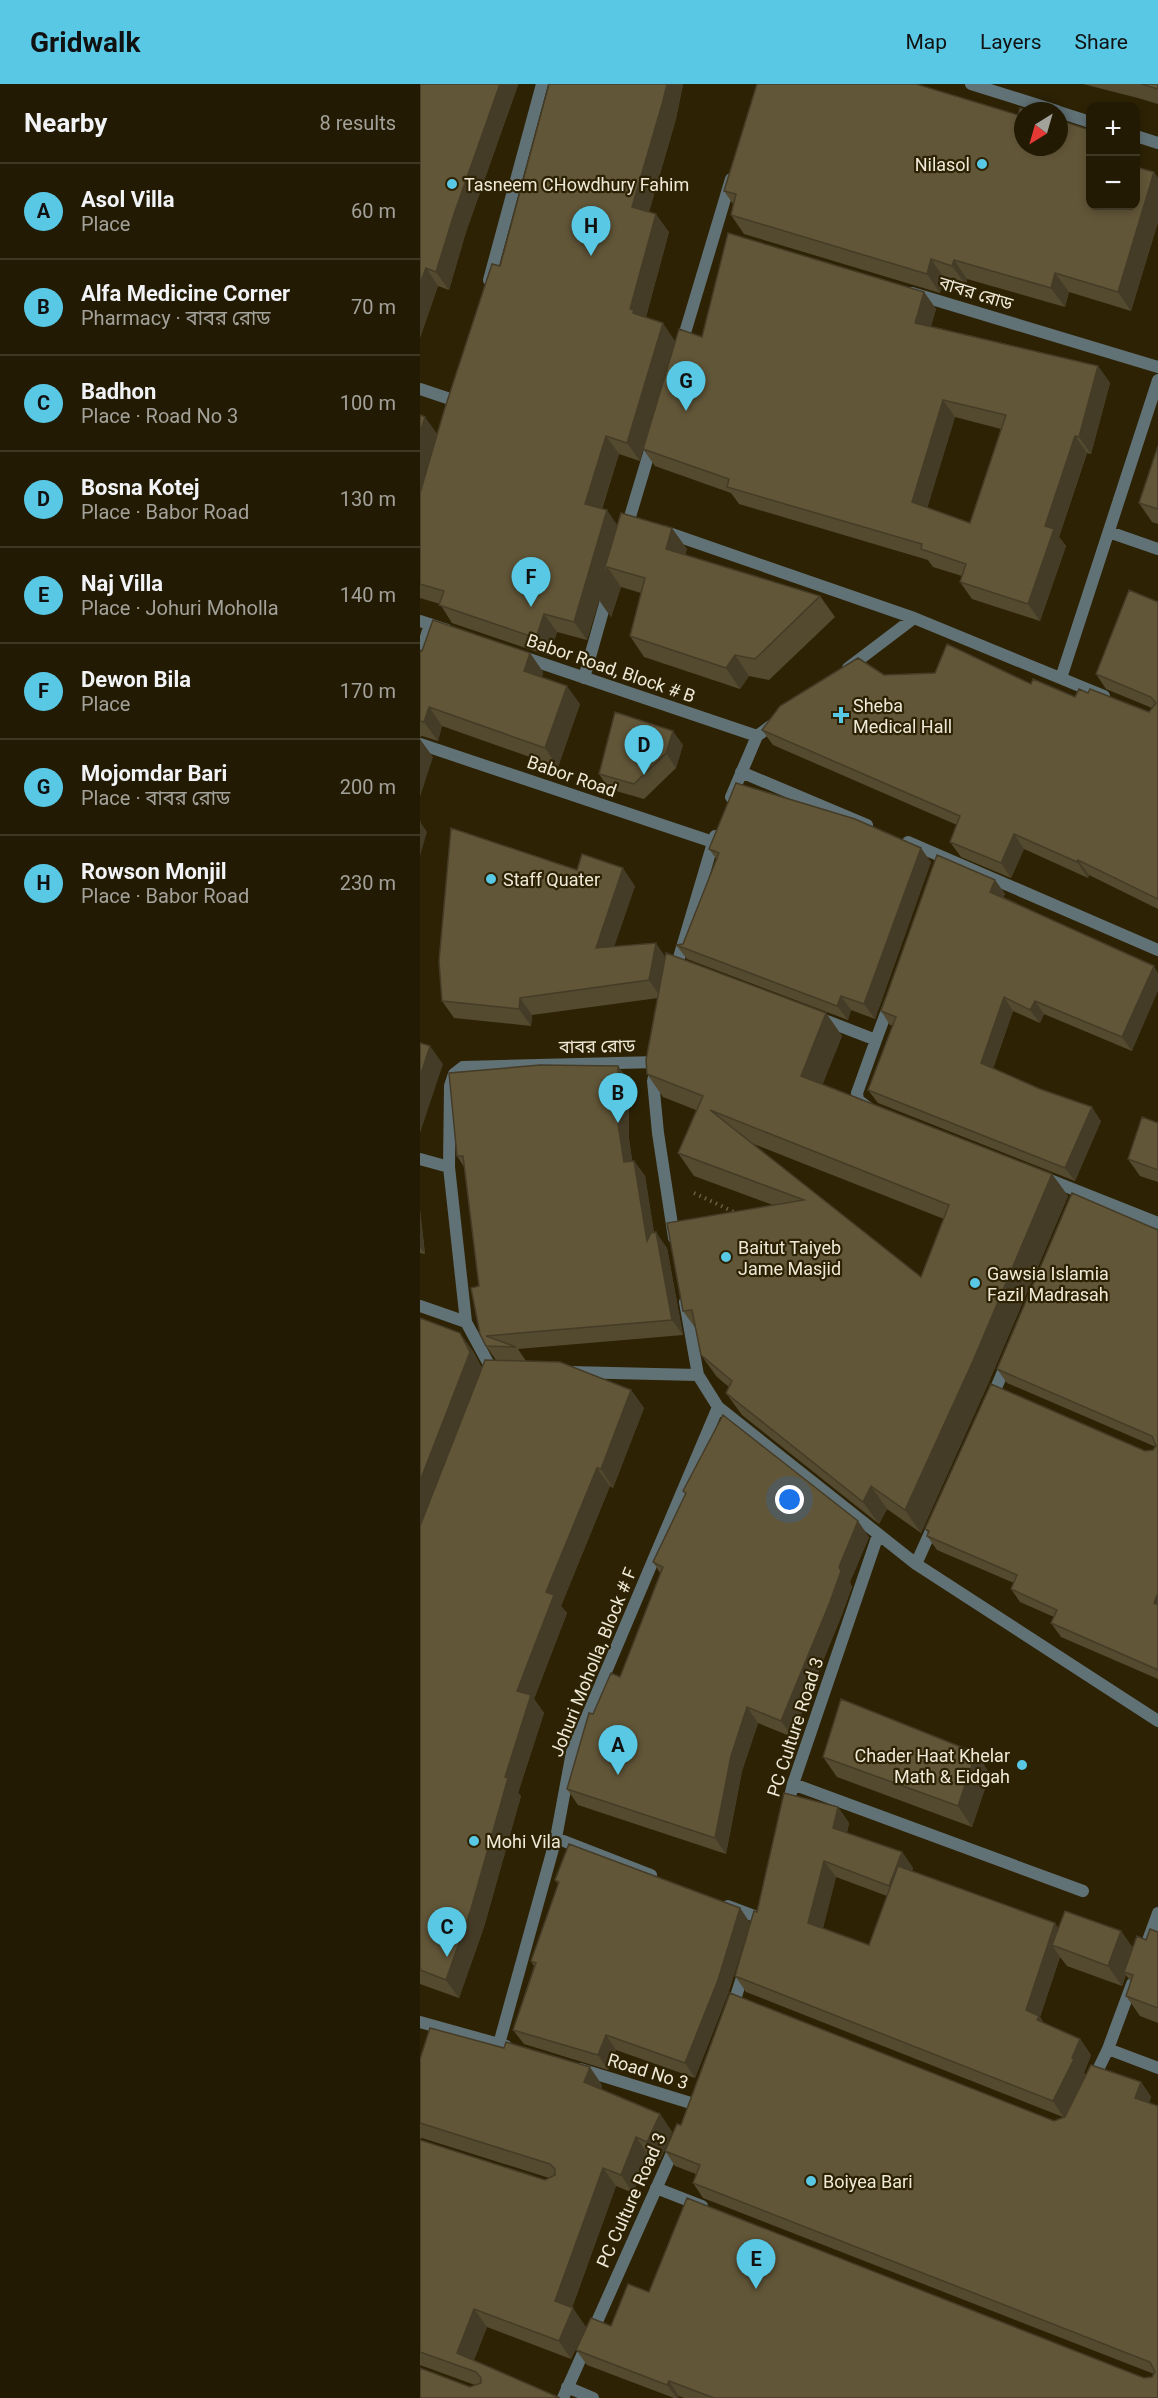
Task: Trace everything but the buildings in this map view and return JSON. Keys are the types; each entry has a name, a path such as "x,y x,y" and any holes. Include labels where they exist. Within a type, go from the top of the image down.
{"street":[{"path":"487,288 542,84"},
{"path":"970,84 1029,102"},
{"path":"1068,114 1086,121"},
{"path":"1140,137 1158,143"},
{"path":"676,359 720,235 734,170"},
{"name":"বাবর রোড","path":"896,288 1158,367"},
{"path":"1061,678 1158,380"},
{"path":"420,388 456,401"},
{"path":"622,542 640,523 656,428"},
{"path":"640,523 914,618 1115,701"},
{"path":"1109,532 1158,549"},
{"path":"584,678 613,576"},
{"path":"840,674 914,618"},
{"path":"420,656 425,622 463,636"},
{"name":"Babor Road, Block # B","path":"507,651 757,736"},
{"path":"672,985 682,966 713,842 741,771 757,736 784,715"},
{"name":"Babor Road","path":"420,744 713,842"},
{"path":"741,771 879,830"},
{"path":"900,839 940,862 1158,950"},
{"path":"878,1112 858,1100 857,1093 896,986"},
{"path":"809,1015 876,1040"},
{"name":"বাবর রোড","path":"466,1322 449,1167 450,1086 454,1074 463,1067 658,1058 653,1081 663,1178"},
{"path":"420,1159 449,1167"},
{"path":"1034,1173 1077,1196 1158,1223"},
{"path":"663,1178 676,1248"},
{"path":"684,1294 698,1375 718,1407 916,1564 1158,1721"},
{"path":"420,1306 466,1322 494,1374"},
{"path":"982,1419 1001,1390 1014,1344"},
{"path":"561,1372 698,1375"},
{"name":"Johuri Moholla, Block # F","path":"499,2044 556,1838 572,1752 718,1407"},
{"path":"916,1564 940,1512"},
{"name":"PC Culture Road 3","path":"785,1818 793,1784 878,1535"},
{"path":"793,1784 1083,1891"},
{"path":"556,1838 664,1880"},
{"path":"717,1901 760,1918"},
{"path":"1143,1955 1158,1913"},
{"path":"728,2019 742,2000 750,1952"},
{"path":"1088,2090 1108,2049 1135,1976"},
{"path":"421,2025 522,2051"},
{"path":"1108,2049 1158,2068"},
{"name":"Road No 3","path":"568,2065 694,2104"},
{"name":"PC Culture Road 3","path":"565,2393 680,2136"},
{"path":"656,2188 712,2210"},
{"path":"565,2393 593,2398"}],"path":[{"path":"663,1178 746,1218"}],"place":[{"name":"Nilasol","path":"982,164"},
{"name":"Tasneem CHowdhury Fahim","path":"452,184"},
{"name":"Rowson Monjil","path":"591,256"},
{"name":"Mojomdar Bari","path":"686,411"},
{"name":"Dewon Bila","path":"531,607"},
{"name":"Sheba Medical Hall","path":"841,715"},
{"name":"Bosna Kotej","path":"644,775"},
{"name":"Staff Quater","path":"491,879"},
{"name":"Alfa Medicine Corner","path":"618,1123"},
{"name":"Baitut Taiyeb Jame Masjid","path":"726,1257"},
{"name":"Gawsia Islamia Fazil Madrasah","path":"975,1283"},
{"name":"Chader Haat Khelar Math & Eidgah","path":"1022,1765"},
{"name":"Asol Villa","path":"618,1775"},
{"name":"Mohi Vila","path":"474,1841"},
{"name":"Badhon","path":"447,1957"},
{"name":"Boiyea Bari","path":"811,2181"},
{"name":"Naj Villa","path":"756,2289"}]}
